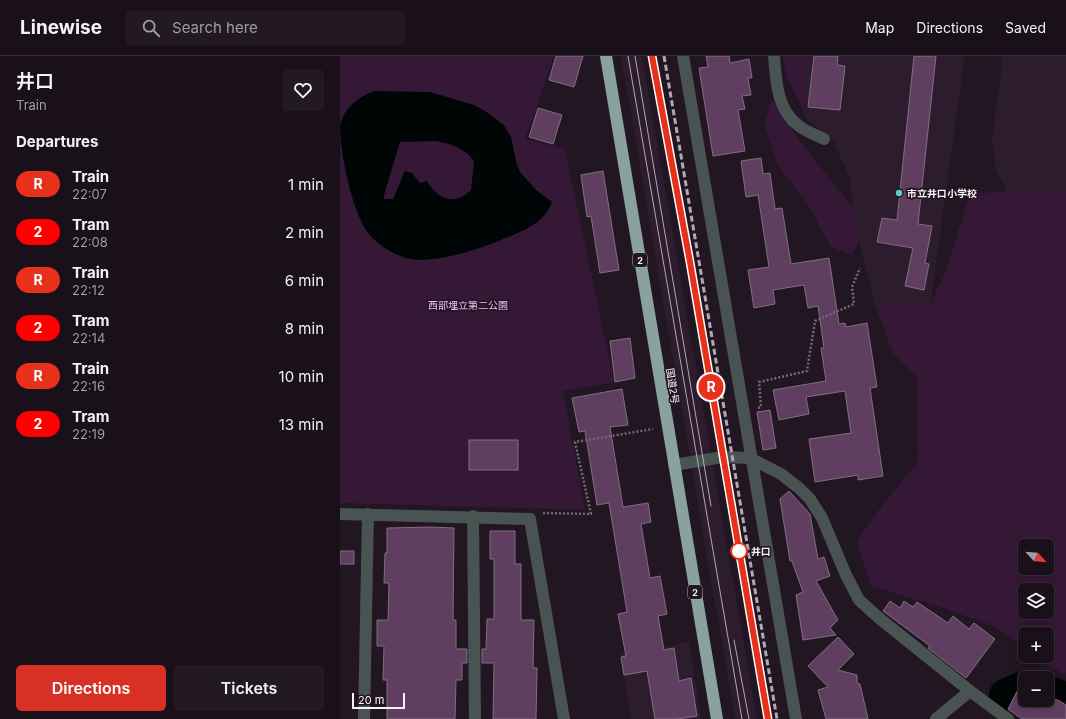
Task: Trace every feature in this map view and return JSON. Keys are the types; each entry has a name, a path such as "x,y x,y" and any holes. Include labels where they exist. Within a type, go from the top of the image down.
{"highway":[{"name":"国道2号","path":"606,56 717,719"}],"street":[{"path":"683,56 750,458 796,719"},
{"path":"774,56 775,76 780,101 784,108 800,127 824,139"},
{"path":"674,465 723,457 750,458 781,474 810,499 822,518 846,575 859,600 879,618 970,691 1008,719"},
{"path":"340,514 473,516 530,519 564,719"},
{"path":"364,719 368,514"},
{"path":"473,516 474,719"},
{"path":"936,719 970,691"}],"path":[{"path":"761,407 759,382 807,371 815,320 854,304 852,287 860,268"},
{"path":"540,513 591,514 575,442 668,426"}],"shaded area":[{"path":"621,56 642,56 757,719 735,719"},
{"name":"市立井口小学校","path":"808,56 965,56 930,305 901,302 875,304 859,242 853,208 850,178 834,142 806,119 803,110"},
{"name":"市立井口小学校","path":"1001,56 1066,56 1066,190 1007,191 996,170 992,140 1001,72"},
{"path":"374,91 430,92 474,105 485,111 504,125 511,137 520,172 536,190 552,202 549,210 538,222 524,230 467,252 441,258 417,260 395,254 385,248 368,233 357,211 348,182 342,151 340,126 345,114 352,104 362,96","holes":["436,141 452,145 462,150 474,161 471,190 458,198 446,199 436,192 427,181 420,183 412,173 405,171 393,199 384,199 400,142"]},
{"path":"689,642 701,719 631,719 620,654"}],"green space":[{"name":"西部埋立第二公園","path":"340,56 554,56 525,139 565,149 614,382 563,391 585,510 340,503"},
{"path":"783,56 808,56 803,110 787,78"},
{"path":"772,99 802,144 853,208 859,242 851,255 831,247 807,203 778,165 764,124"},
{"path":"1066,190 1066,673 1051,669 1043,663 1054,663 1054,627 1018,627 1018,644 995,626 937,606 871,586 857,541 883,504 918,462 917,378 893,353 875,304 901,302 930,305 945,273 970,194 1007,191"}],"building":[{"path":"556,56 583,56 574,87 549,80"},
{"path":"706,56 729,56 730,63 749,59 752,78 748,78 751,95 742,96 745,109 738,110 745,151 713,156 699,68 708,67"},
{"path":"814,56 838,56 837,65 845,66 840,110 808,107"},
{"path":"914,56 936,56 918,224 932,226 925,263 929,264 924,290 905,286 913,248 877,242 882,218 897,220"},
{"path":"538,108 562,115 553,144 529,137"},
{"path":"761,158 763,174 770,173 775,209 782,208 791,264 829,258 839,324 845,323 846,327 867,323 877,387 870,388 883,476 858,480 858,475 815,482 809,439 851,433 845,391 806,397 809,414 779,420 773,390 826,381 821,348 824,348 818,306 808,308 804,285 773,290 775,304 754,308 748,270 769,267 758,195 746,197 741,161"},
{"path":"603,171 619,270 600,273 591,216 587,217 581,175"},
{"path":"630,338 635,378 615,382 610,341"},
{"path":"622,389 628,425 610,427 623,507 648,503 651,522 641,524 650,578 660,576 667,614 658,616 664,650 674,648 679,681 691,678 697,716 677,719 655,719 647,671 624,675 621,657 626,656 618,614 627,612 609,503 597,505 585,431 579,432 572,398"},
{"path":"770,410 776,448 763,450 757,412"},
{"path":"469,440 518,440 518,470 469,470"},
{"path":"789,491 810,514 818,559 824,557 830,576 816,581 838,620 830,628 836,635 803,640 796,595 803,592 792,561 790,561 780,499"},
{"path":"387,528 454,528 453,620 456,620 456,649 467,649 467,663 462,663 462,680 456,680 455,719 387,719 387,680 383,680 384,646 377,646 377,620 388,620 389,583 384,583 385,553 387,553"},
{"path":"490,531 515,531 515,564 521,564 521,620 534,620 533,668 537,668 536,719 493,719 494,663 482,663 482,649 486,649 487,619 494,619 494,559 490,559"},
{"path":"340,551 354,551 354,564 340,564"},
{"path":"890,601 900,608 904,601 913,607 917,602 948,623 953,616 969,629 974,623 995,639 966,678 928,648 930,646 883,611"},
{"path":"838,637 854,654 838,670 857,675 857,683 860,684 868,719 826,719 818,690 828,687 808,666"},
{"path":"1018,690 1018,707 1054,707 1054,700 1058,700 1066,705 1066,719 1022,719 1008,709"}],"waterway":[{"path":"1005,695 1018,689"},
{"path":"1054,694 1066,698"}],"tram line":[{"path":"628,56 742,719"},
{"path":"635,56 711,506"},
{"path":"734,640 749,719"}],"railway":[{"path":"652,56 690,262 768,719"},
{"path":"664,56 777,719"}],"train":[{"name":"R","path":"652,56 690,262 768,719"}],"place":[{"name":"市立井口小学校","path":"899,193"},
{"name":"井口","path":"739,551"}]}
